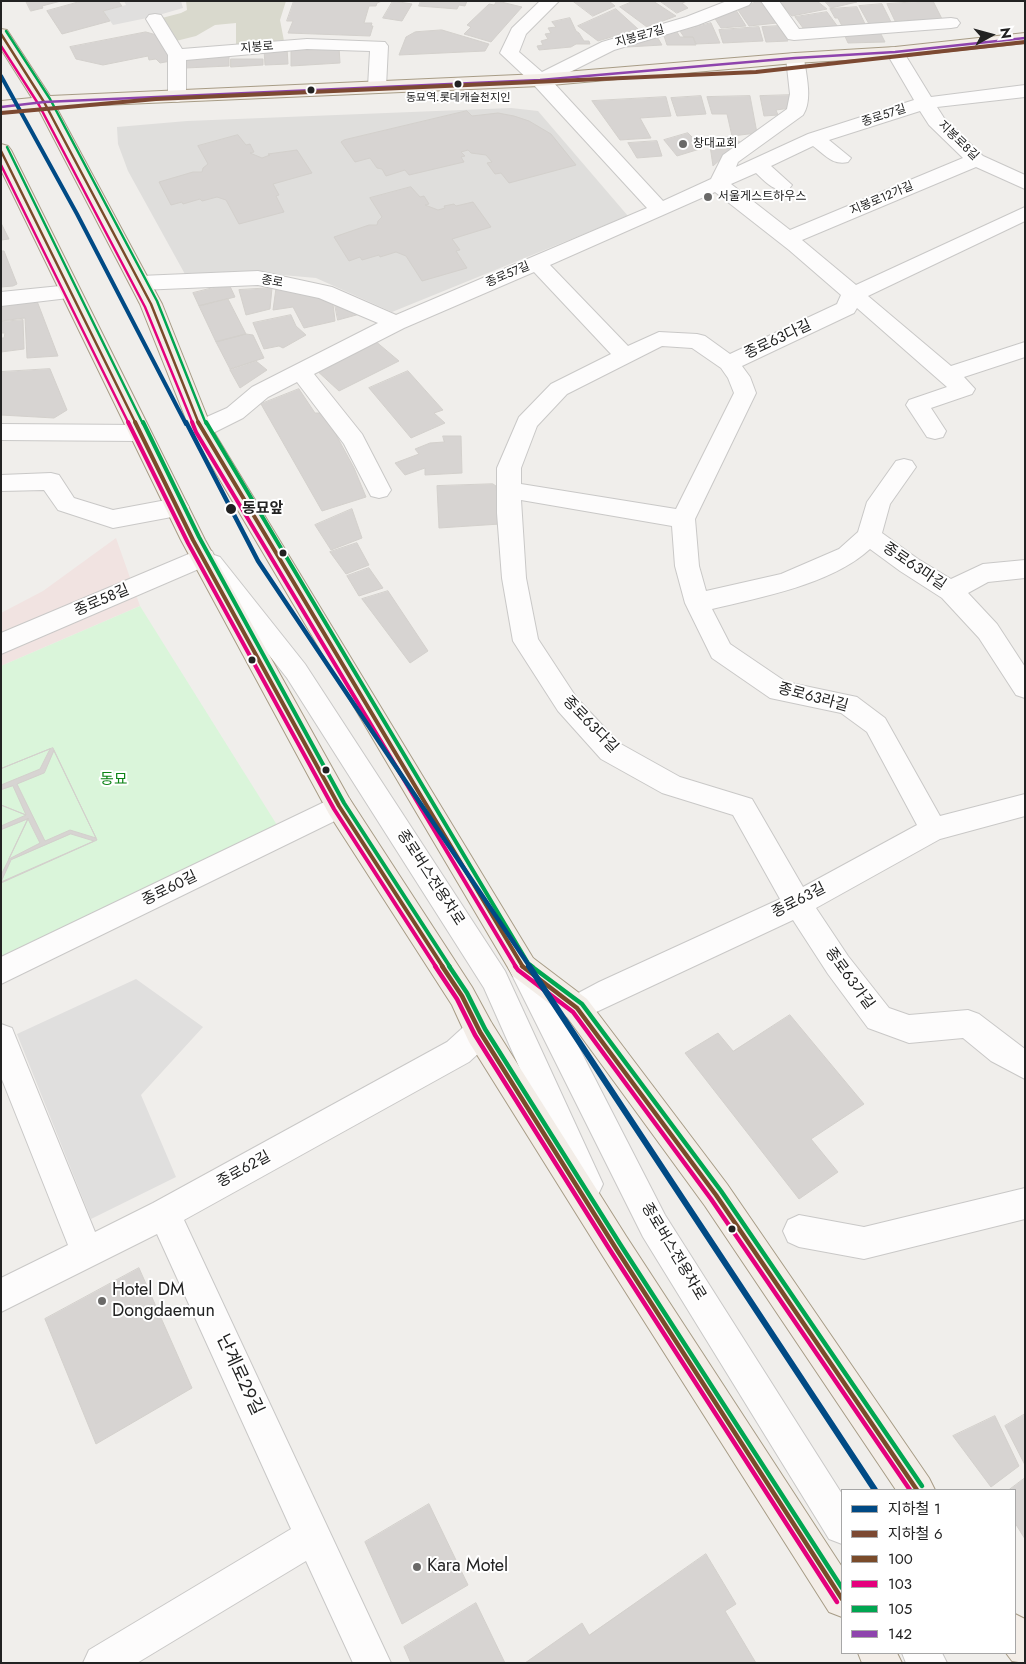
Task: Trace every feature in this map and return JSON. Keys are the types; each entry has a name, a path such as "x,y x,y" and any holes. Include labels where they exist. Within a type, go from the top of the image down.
{"main road":[{"path":"1,34 44,102 151,304 201,429 523,967 577,1008 716,1195 916,1489"},
{"path":"1,107 44,102 540,80 795,58 895,52 1025,38"},
{"path":"1,150 198,548 339,806 462,996 480,1032 615,1247 841,1597"},
{"path":"1016,1634 1025,1648"}],"street":[{"name":"지봉로7길","path":"540,80 608,46 692,21 743,1"},
{"path":"770,1 794,36 947,16 962,46"},
{"path":"542,3 518,32 509,53 540,80 660,210"},
{"path":"155,20 177,55 177,96"},
{"name":"지봉로","path":"177,55 307,44 379,46 378,87"},
{"name":"지봉로8길","path":"895,52 936,121 976,160 1025,183"},
{"path":"795,58 799,94 796,111 730,159 718,184 788,238 964,390 917,406 935,431"},
{"name":"지봉로8길","path":"925,103 1025,91"},
{"name":"종로57길","path":"201,429 235,413 260,392 396,323 660,210 815,138 925,103"},
{"path":"815,138 841,158"},
{"name":"지봉로12가길","path":"788,238 976,160"},
{"path":"758,165 782,185"},
{"path":"852,295 1025,213"},
{"path":"537,263 625,356"},
{"name":"종로","path":"140,283 258,278 325,292 396,323"},
{"path":"1,299 70,292"},
{"name":"종로63다길","path":"798,904 742,807 672,785 610,751 567,704 526,640 514,578 509,468 527,423 559,389 659,339 697,340 729,363 846,308 852,295"},
{"path":"948,375 1025,349"},
{"path":"509,490 683,519 745,394 740,377 729,363"},
{"path":"300,371 354,440 379,490"},
{"path":"1,432 140,433"},
{"name":"종로63마길","path":"904,467 880,502 869,536 909,565 951,591 988,631 1025,688"},
{"path":"1,483 51,481 66,504 112,520 177,507"},
{"name":"종로63라길","path":"683,519 687,566 697,603 721,651 779,691 848,704 876,725 933,829"},
{"path":"697,603 786,582 848,555 869,536"},
{"name":"종로버스전용차로","path":"198,548 296,671 495,980 615,1247"},
{"name":"종로58길","path":"1,644 198,548"},
{"name":"종로63마길","path":"951,591 983,573 1025,569"},
{"name":"종로63길","path":"577,1008 798,904 933,829 1025,805"},
{"name":"종로60길","path":"1,971 339,806"},
{"name":"종로63가길","path":"798,904 838,965 879,1018 909,1029 968,1024 1002,1051 1025,1065"},
{"name":"종로버스전용차로","path":"523,967 654,1226 841,1524"},
{"name":"종로62길","path":"1,1296 164,1214 458,1052 480,1032"},
{"path":"1,1038 87,1253"},
{"path":"799,1231 864,1243 1025,1203"},
{"name":"난계로29길","path":"164,1214 372,1663"},
{"path":"117,1659 313,1536"}],"shaded area":[{"path":"124,1 181,1 183,8 113,25 103,11 126,5"},
{"path":"186,1 286,1 280,20 284,41 236,45 236,23 215,25 196,36 176,41 162,18 187,10"},
{"path":"511,108 538,111 628,216 392,312 316,278 248,272 186,276 128,171 118,144 117,127 187,121"},
{"path":"116,538 140,606 1,666 1,613 43,591"},
{"path":"136,979 203,1027 141,1095 176,1177 91,1219 17,1034"}],"green space":[{"name":"동묘","path":"140,606 277,825 1,960 1,666"}],"building":[{"path":"26,1 61,1 31,11"},
{"path":"82,1 118,1 122,6 103,11 110,21 62,34 47,11"},
{"path":"294,1 382,1 377,3 376,6 369,6 364,23 372,23 370,36 288,33 293,21 287,21"},
{"path":"393,1 412,4 402,21 383,18"},
{"path":"421,1 467,1 465,6 459,5 457,9 419,6"},
{"path":"497,1 522,7 491,42 464,34 471,27 467,25 489,4 494,5"},
{"path":"573,1 609,1 615,6 593,16"},
{"path":"634,1 653,1 676,16 647,27 620,7"},
{"path":"660,1 687,1 682,3 688,8 677,13"},
{"path":"758,1 764,1 777,23 749,26 738,10"},
{"path":"786,1 817,1 827,9 792,16 780,3"},
{"path":"825,1 856,1 857,2 831,8"},
{"path":"933,1 942,19 895,21 887,4"},
{"path":"882,4 891,22 869,24 859,6"},
{"path":"857,7 865,24 842,26 830,9"},
{"path":"616,9 638,29 598,41 578,26"},
{"path":"736,10 746,26 721,28 714,17"},
{"path":"827,12 838,27 806,32 795,17"},
{"path":"570,18 576,31 584,41 589,41 590,44 576,44 571,47 539,50 537,46 543,45 541,41 548,39 545,34 551,33 548,28 556,27 552,22"},
{"path":"711,23 720,43 696,44 693,37 684,37 680,31"},
{"path":"779,26 788,41 766,42 762,27"},
{"path":"759,27 763,41 723,43 719,30"},
{"path":"442,30 489,44 485,51 399,55 406,37 415,32"},
{"path":"146,32 160,36 171,61 160,63 156,59 149,60 148,56 103,65 76,59 70,47"},
{"path":"677,32 680,37 693,37 696,45 667,45 664,36"},
{"path":"880,32 885,42 848,43 844,34"},
{"path":"656,35 662,45 627,47 625,44"},
{"path":"339,47 340,63 291,66 291,48"},
{"path":"287,48 288,64 265,65 264,49"},
{"path":"229,53 229,66 185,68 187,56"},
{"path":"231,59 263,59 263,65 231,67"},
{"path":"793,95 791,108 776,110 778,115 764,116 760,96"},
{"path":"701,96 706,114 677,116 671,98"},
{"path":"750,96 757,133 732,136 727,114 712,114 707,97"},
{"path":"666,97 671,116 640,118 651,138 620,140 592,101"},
{"path":"467,111 472,116 498,113 529,121 551,134 576,165 509,183 501,173 495,174 487,163 492,162 486,155 471,153 468,150 461,152 465,156 461,157 464,162 409,175 405,170 386,176 382,169 377,168 370,158 355,162 341,142 344,140"},
{"name":"창대교회","path":"688,133 703,148 677,156 664,140"},
{"path":"238,135 246,145 250,144 254,152 250,153 262,158 270,155 268,154 297,150 312,173 273,184 279,195 276,196 284,212 239,224 226,200 217,197 171,205 159,182 193,172 202,172 203,168 208,164 198,146"},
{"path":"729,137 740,142 713,166 709,139"},
{"path":"657,141 662,156 637,158 628,143"},
{"path":"411,187 420,197 424,196 429,204 425,205 438,210 445,208 444,206 454,204 456,206 473,202 491,227 452,239 460,250 456,251 467,268 422,281 406,256 396,252 380,257 379,255 362,260 360,257 349,261 334,237 369,225 377,225 382,217 370,198"},
{"path":"1,223 9,239 1,240"},
{"path":"1,251 4,251 17,284 13,286 1,287"},
{"path":"229,284 235,297 199,306 193,293"},
{"path":"290,287 333,304 335,321 304,328 293,307 273,310 276,288"},
{"path":"272,288 270,309 246,315 239,290"},
{"path":"228,299 246,334 216,342 199,306"},
{"path":"37,301 58,356 27,358 25,318 1,321 1,303"},
{"path":"335,305 360,314 338,320"},
{"path":"291,315 296,326 306,335 283,348 279,346 264,349 253,323"},
{"path":"23,320 24,349 1,352 1,338 4,338 5,333 1,333 1,322"},
{"path":"246,334 253,335 264,358 230,369 216,342"},
{"path":"374,340 399,361 339,391 314,368"},
{"path":"256,361 267,370 240,388 230,370"},
{"path":"50,369 67,410 54,418 1,415 1,372"},
{"path":"408,371 443,410 434,413 445,423 411,438 369,388"},
{"path":"299,389 315,413 321,413 333,429 354,468 366,497 322,511 261,404"},
{"path":"443,436 461,436 462,473 425,475 425,468 405,475 395,463 419,454 415,449 430,443 444,442"},
{"path":"493,484 496,486 500,524 439,528 437,486"},
{"path":"352,509 362,538 331,550 315,525"},
{"path":"357,543 369,565 346,574 330,552"},
{"path":"369,568 383,588 359,596 347,576"},
{"path":"388,591 428,651 410,663 362,599"},
{"path":"53,748 97,840 1,883 1,769"},
{"path":"50,749 40,769 1,785 1,769"},
{"path":"54,751 96,838 70,830 45,841 17,784 44,773"},
{"path":"13,786 26,815 1,805 1,790"},
{"path":"1,805 26,815 1,826"},
{"path":"28,819 40,843 9,859"},
{"path":"28,819 9,859 1,875 1,830"},
{"path":"71,834 94,841 1,882 11,860"},
{"path":"790,1015 864,1104 811,1139 838,1172 799,1199 685,1053 718,1033 733,1051"},
{"path":"139,1268 192,1388 96,1444 45,1319"},
{"path":"1025,1414 1025,1465 1005,1426"},
{"path":"995,1416 1019,1466 991,1487 953,1436"},
{"path":"1025,1478 1025,1539 1016,1525 1016,1489 1010,1489"},
{"path":"429,1504 468,1585 402,1624 365,1542"},
{"path":"706,1554 736,1604 725,1611 756,1663 525,1663 582,1623 589,1635"},
{"path":"476,1603 505,1663 411,1663 404,1647"}],"metro line":[{"name":"6","path":"1,113 156,99 756,72 1025,42"},
{"name":"1","path":"1,76 77,214 258,561 453,850 874,1489"}],"transit line":[{"name":"105","path":"6,31 50,99 157,301 207,426 528,963 582,1004 721,1191 922,1486"},
{"name":"100","path":"1,34 44,102 151,304 201,429 523,967 577,1008 716,1195 916,1489"},
{"name":"142","path":"1,107 44,102 540,80 795,58 895,52 1025,38"},
{"name":"103","path":"1,46 39,105 145,307 196,432 518,970 573,1012 711,1199 909,1489"},
{"name":"105","path":"7,147 199,537 344,803 467,993 485,1029 620,1244 841,1586"},
{"name":"100","path":"1,151 193,540 339,806 462,996 480,1032 615,1247 841,1597"},
{"name":"103","path":"1,165 188,543 334,809 457,999 475,1035 610,1250 837,1602"}],"place":[{"name":"동묘역.롯데캐슬천지인","path":"458,84"},
{"name":"창대교회","path":"683,144"},
{"name":"서울게스트하우스","path":"708,197"},
{"name":"동묘앞","path":"231,509"},
{"name":"Hotel DM Dongdaemun","path":"102,1301"},
{"name":"Kara Motel","path":"417,1567"}]}
